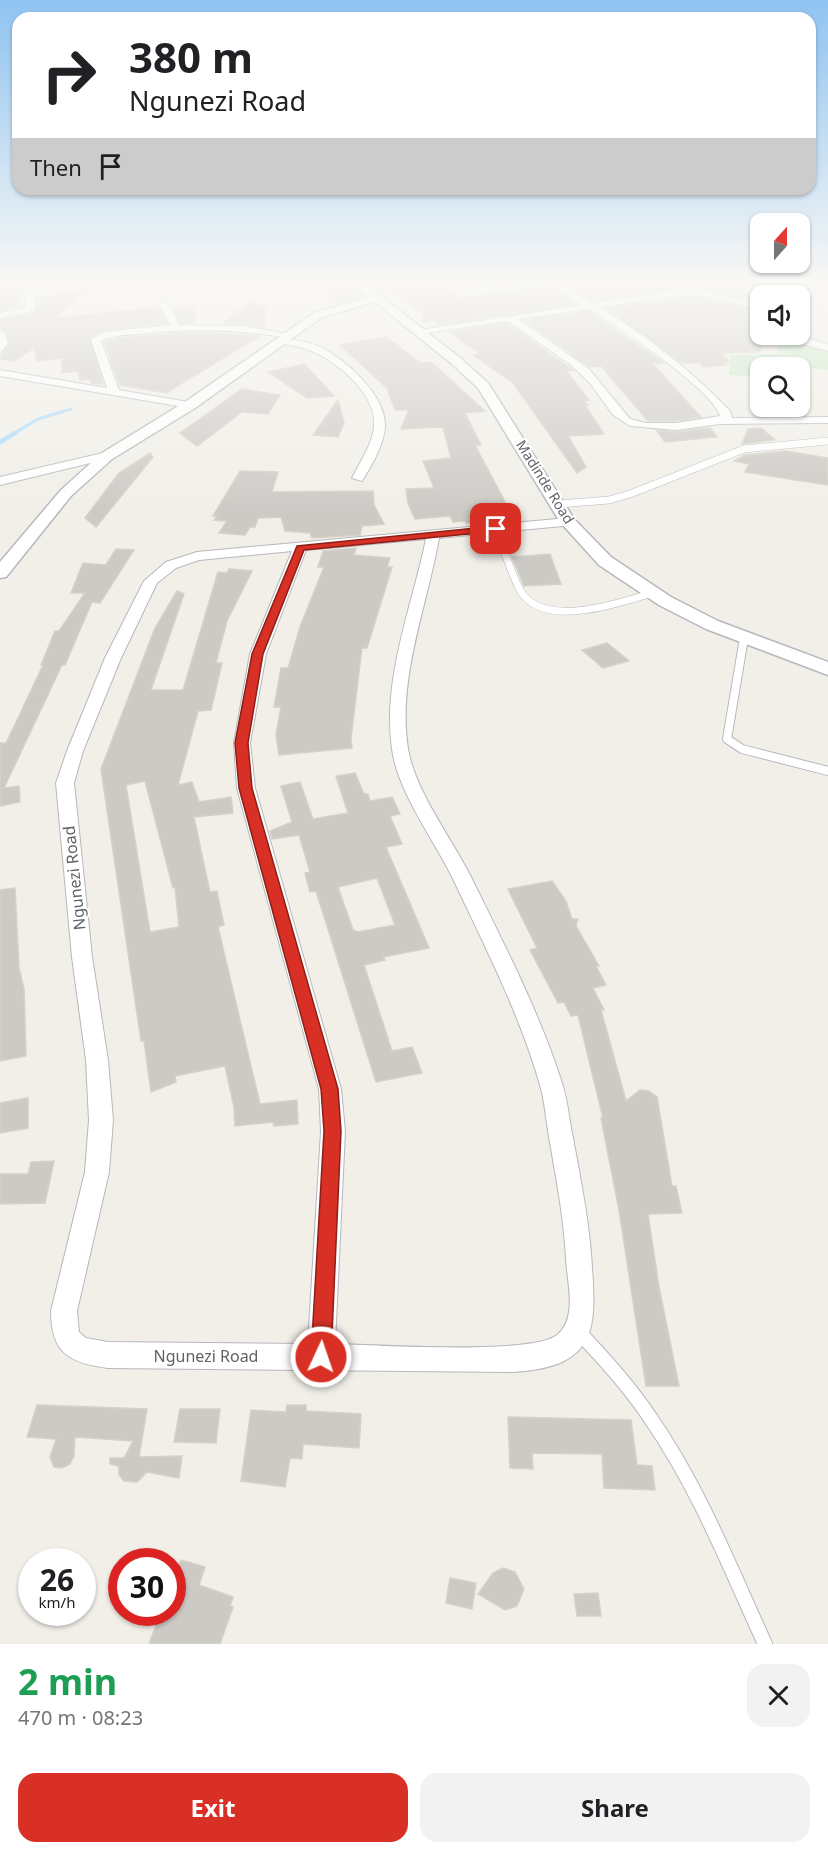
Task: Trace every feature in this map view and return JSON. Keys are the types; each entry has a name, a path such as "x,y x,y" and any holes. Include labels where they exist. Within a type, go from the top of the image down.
{"street":[{"path":"104,360 114,392"},
{"path":"0,573 66,493 107,456 190,405 254,360"},
{"path":"331,360 372,397 378,411 380,425 358,478"},
{"name":"Madinde Road","path":"452,360 483,386 559,504 568,522 605,561 652,593 744,639 828,669"},
{"path":"569,360 593,380 627,422 654,427 721,421 828,420"},
{"path":"672,360 726,413 726,418 721,421"},
{"path":"0,373 190,405"},
{"path":"0,481 107,456"},
{"name":"Ngunezi Road","path":"568,522 198,556 171,565 152,581 113,658 65,783 67,818 97,1060 101,1120 97,1172 71,1278 63,1331 70,1344 82,1352 108,1355 478,1359 531,1357 557,1351 569,1343 578,1331"},
{"path":"433,535 428,565 407,642 399,719 400,752 415,789 453,858 521,1003 550,1080 579,1247 582,1317 578,1331"},
{"path":"300,548 258,654 242,743 246,788 330,1089 332,1142 321,1357"}],"lane":[{"path":"559,504 609,500 630,494 744,449 828,441"},
{"path":"496,529 520,592 526,599 537,605 562,610 592,610 652,593"},
{"path":"744,639 727,739 731,744 742,749 828,771"},
{"path":"578,1331 611,1366 643,1406 671,1450 716,1537 765,1644"}],"green space":[{"path":"730,360 750,360 750,376 729,375"},
{"path":"810,360 828,360 828,370 810,368"}],"building":[{"path":"62,360 96,360 103,384 91,383 91,379 80,380 78,371 62,373"},
{"path":"111,360 221,360 166,393 120,385"},
{"path":"356,360 417,360 421,363 431,362 485,411 465,413 481,445 475,445 510,511 481,513 486,521 466,523 465,521 453,522 450,516 415,519 408,503 406,489 434,488 423,461 451,458 443,427 401,429 409,410 395,410 387,388"},
{"path":"480,360 559,360 573,370 566,371 589,400 584,400 588,405 585,405 604,434 568,436 586,467 577,473 513,383"},
{"path":"580,360 659,360 664,363 652,363 701,417 676,421 648,421 601,366 590,367"},
{"path":"677,360 728,360 730,362 724,363 727,365 703,367 699,363 682,363"},
{"path":"304,364 334,396 307,398 268,372"},
{"path":"242,389 280,395 268,414 242,412 197,446 180,433"},
{"path":"338,400 344,423 338,437 313,435"},
{"path":"710,428 717,437 665,442 656,430 676,432"},
{"path":"761,428 775,440 742,444 748,429"},
{"path":"786,451 828,458 828,485 745,472 749,464 734,461 745,455"},
{"path":"150,453 153,457 96,527 85,518 119,473"},
{"path":"240,471 278,472 272,492 373,491 374,505 384,524 362,526 360,535 312,538 310,533 285,531 281,517 258,518 255,527 250,527 245,535 219,533 227,521 214,520 217,516 213,516"},
{"path":"356,548 354,555 390,558 387,567 392,567 367,648 362,648 351,738 352,748 279,755 276,735 281,707 274,707 281,668 288,668 300,627 324,567 318,567 323,551"},
{"path":"116,549 134,550 100,603 92,602 65,665 62,665 4,788 19,786 20,802 0,806 0,743 6,743 43,665 41,665 55,631 59,631 85,593 71,593 83,563 106,565"},
{"path":"550,554 561,584 524,586 512,557"},
{"path":"229,569 252,571 227,621 216,663 222,663 211,710 198,711 178,785 192,782 199,802 231,797 233,813 194,817 210,892 217,891 224,925 218,927 260,1104 297,1100 298,1124 274,1126 273,1122 235,1126 234,1107 225,1066 175,1076 176,1082 151,1092 144,1041 141,1041 101,769 155,628 177,591 184,594 151,690 183,690 218,572 227,573","holes":["145,781 173,888 175,887 179,927 150,932 126,785"]},
{"path":"607,643 629,661 603,668 582,650"},
{"path":"355,773 364,794 368,794 370,801 392,797 400,814 390,816 402,844 386,847 429,948 383,957 385,960 364,965 392,1051 412,1047 422,1073 376,1082 316,891 310,892 305,873 310,872 299,835 272,839 270,831 292,822 281,786 300,782 313,819 348,813 336,776","holes":["377,878 395,925 358,932 353,930 338,887"]},
{"path":"552,881 566,901 572,919 578,919 576,926 599,966 596,966 606,985 593,988 604,1010 601,1010 626,1101 640,1090 649,1091 657,1097 672,1186 676,1186 682,1213 648,1214 659,1287 679,1386 646,1386 619,1210 601,1118 603,1118 578,1015 571,1016 564,1002 558,1003 530,950 537,948 508,889"},
{"path":"15,888 19,968 24,989 26,1056 0,1061 0,890"},
{"path":"28,1098 28,1128 0,1133 0,1103"},
{"path":"54,1161 45,1203 0,1204 0,1174 28,1174 31,1162"},
{"path":"37,1405 147,1409 139,1457 182,1456 179,1478 147,1472 137,1482 124,1481 119,1475 119,1466 110,1464 110,1458 124,1458 133,1441 75,1437 74,1456 70,1464 62,1468 54,1467 50,1457 56,1439 27,1437"},
{"path":"287,1405 306,1405 306,1411 361,1414 359,1448 303,1444 302,1459 290,1458 285,1487 241,1481 251,1410 286,1412"},
{"path":"180,1409 220,1409 216,1443 174,1442"},
{"path":"508,1417 631,1420 637,1465 652,1466 655,1490 604,1488 602,1454 532,1453 533,1469 510,1468"},
{"path":"186,1561 205,1567 199,1585 233,1597 230,1606 233,1607 220,1644 149,1644 156,1626 186,1626"},
{"path":"503,1568 515,1572 524,1589 517,1606 505,1610 478,1594 493,1573"},
{"path":"450,1578 476,1583 472,1609 446,1603"},
{"path":"598,1593 601,1616 577,1616 574,1594"}],"waterway":[{"path":"13,434 38,419 71,409"},
{"path":"0,442 15,433"}],"route":[{"path":"321,1357 333,1131 330,1089 246,788 242,743 258,654 300,548 496,529"}]}
